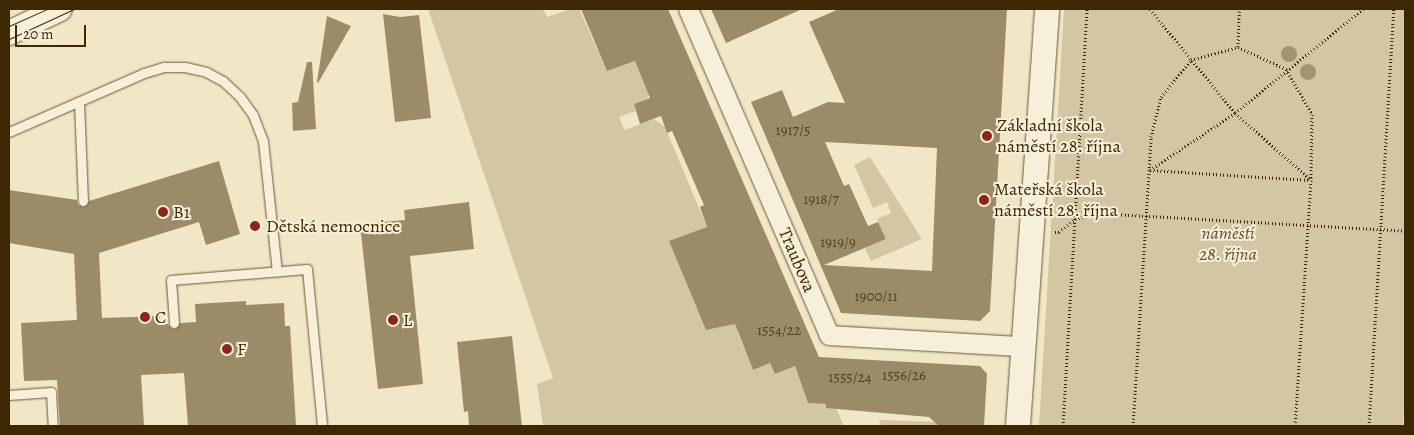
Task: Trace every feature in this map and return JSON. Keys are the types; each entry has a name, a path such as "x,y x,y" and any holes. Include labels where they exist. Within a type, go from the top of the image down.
{"street":[{"path":"9,32 60,9"},
{"name":"Traubova","path":"688,9 829,334 1022,346"},
{"path":"1018,426 1022,346 1047,9"}],"lane":[{"path":"9,132 144,73 164,68 185,67 206,72 223,81 240,97 253,115 263,141 277,271"},
{"path":"79,102 83,200"},
{"path":"174,323 171,280 306,269 322,426"},
{"path":"9,395 50,392 53,426"}],"path":[{"path":"1063,426 1087,9"},
{"path":"1150,9 1235,113 1311,180"},
{"path":"1238,47 1239,9"},
{"path":"1150,170 1235,113 1286,69 1363,9"},
{"path":"1369,426 1394,9"},
{"path":"1133,426 1151,137 1161,97 1192,60 1238,47 1286,69 1312,114 1311,180 1295,426"},
{"path":"1150,170 1311,180"},
{"path":"1050,231 1059,232 1075,219 1097,213 1405,231"}],"green space":[{"path":"428,9 543,9 547,17 570,9 579,9 607,71 635,61 649,95 647,99 634,104 636,111 619,117 624,130 654,119 665,127 707,227 670,242 706,330 725,326 710,289 754,324 737,331 753,370 770,363 775,374 795,366 808,403 826,404 836,408 844,426 543,426 537,384 553,378"},
{"name":"náměstí 28. října","path":"1064,9 1405,9 1405,386 1403,426 1039,426"},
{"path":"870,157 922,239 871,261 865,248 886,239 877,219 891,213 887,202 873,208 854,165"},
{"path":"879,420 942,422 942,426 881,426"}],"building":[{"path":"581,9 668,9 819,357 980,366 987,374 984,426 939,426 929,417 826,408 826,404 808,403 795,366 775,374 770,363 753,370 735,324 706,330 669,241 707,227 700,207 704,205 672,131 667,133 661,116 640,124 634,104 650,98 635,61 607,71"},
{"path":"711,9 802,9 726,43"},
{"path":"839,9 1007,9 990,311 980,321 841,313 751,102 782,90 793,117 828,102 845,103 809,22","holes":["825,142 937,148 932,271 824,265 886,239 878,222 868,226 849,184 844,186"]},
{"path":"383,14 400,17 419,15 431,118 395,122"},
{"path":"327,16 351,26 318,83 317,82"},
{"path":"307,62 312,62 316,129 293,131 292,103 298,102"},
{"path":"219,161 240,234 206,245 199,222 99,253 102,318 160,316 160,324 168,324 171,328 175,329 180,323 196,322 195,304 246,301 246,305 284,303 285,326 290,326 296,426 188,426 184,373 141,375 144,426 60,426 57,380 24,381 21,323 77,320 74,254 9,243 9,190 77,200 78,205 84,207 89,201"},
{"name":"L","path":"469,202 474,249 410,256 423,384 378,389 360,224 405,220 404,210"},
{"path":"512,336 522,426 469,426 468,411 464,412 457,342"}],"tram line":[{"path":"9,26 47,9"},
{"path":"9,39 74,9"}],"place":[{"name":"Základní škola náměstí 28. října","path":"987,136"},
{"name":"Mateřská škola náměstí 28. října","path":"984,200"},
{"name":"B1","path":"163,212"},
{"name":"Dětská nemocnice","path":"255,226"},
{"name":"C","path":"145,317"},
{"name":"L","path":"393,320"},
{"name":"F","path":"227,349"}]}
